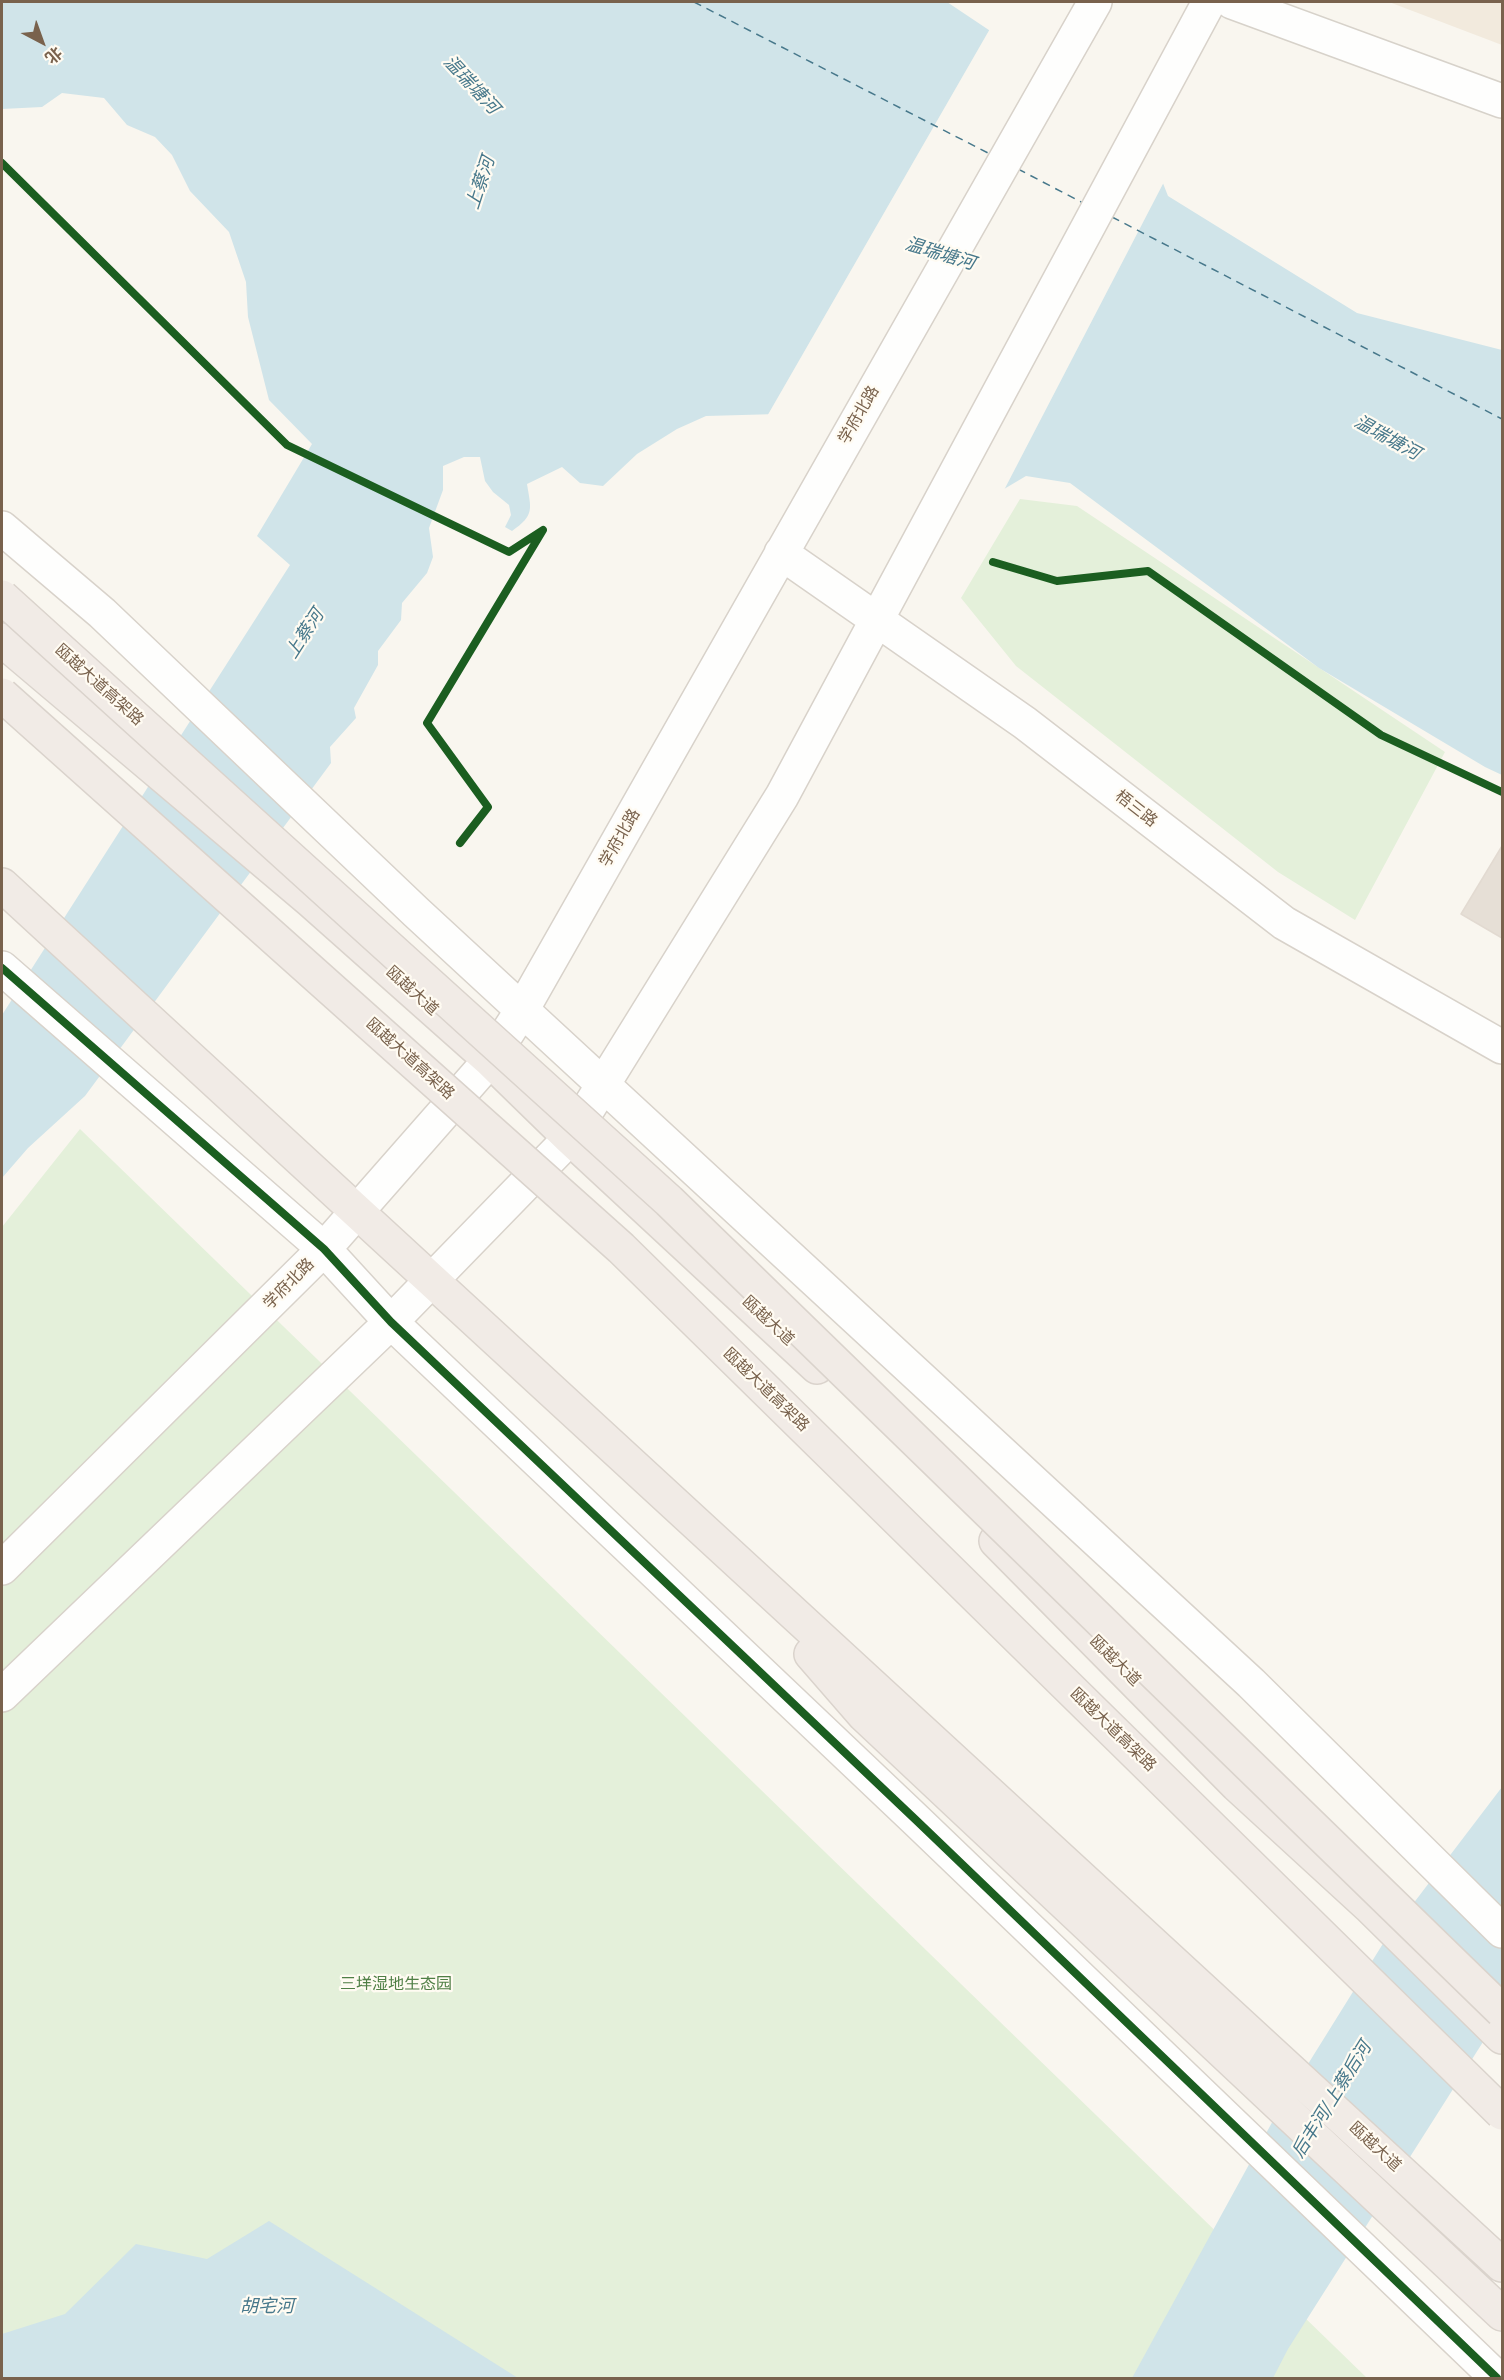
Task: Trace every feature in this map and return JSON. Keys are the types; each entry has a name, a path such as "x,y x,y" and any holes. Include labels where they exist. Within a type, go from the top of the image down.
{"highway":[{"name":"瓯越大道高架路","path":"2,597 669,1201 1503,2011"},
{"name":"瓯越大道","path":"2,640 311,901 490,1060 570,1138 896,1440 1237,1785 1369,1905 1503,2037"},
{"name":"瓯越大道高架路","path":"2,695 621,1248 1503,2114"},
{"name":"瓯越大道","path":"2,885 710,1537 1256,2058 1450,2217 1503,2265"},
{"path":"1256,2058 1401,2219 1503,2314"}],"street":[{"name":"学府北路","path":"2,1568 324,1249 490,1060 522,1010 1095,2"},
{"path":"2,1695 392,1322 570,1138 782,796 1209,2"},
{"path":"1232,2 1503,101"},
{"path":"2,528 102,614 522,1010 1251,1683 1503,1932"},
{"name":"梧三路","path":"781,553 1025,723 1284,923 1503,1047"},
{"path":"2,968 324,1249 392,1322 1497,2379"}],"shaded area":[{"path":"1389,2 1502,2 1502,45"}],"green space":[{"path":"1020,499 1077,506 1445,752 1355,920 1278,872 1016,666 961,598"},
{"name":"三垟湿地生态园","path":"80,1129 1367,2378 2,2378 2,1227"}],"water":[{"path":"2,2 947,2 1128,123 1157,168 1168,196 1357,313 1502,350 1502,775 1319,668 1070,483 1026,476 994,495 778,414 706,416 677,429 637,454 603,486 580,483 562,467 527,484 530,511 525,520 512,531 505,527 511,515 509,505 493,492 485,481 480,457 464,457 443,466 443,490 429,528 433,557 427,573 402,603 401,620 378,651 378,665 354,708 356,718 330,747 331,763 85,1096 28,1148 2,1178 2,1015 290,565 257,536 312,444 269,400 248,317 246,282 229,232 190,191 172,155 155,137 127,125 104,98 62,93 42,107 2,109"},
{"name":"后丰河/上蔡后河","path":"1502,1787 1502,2012 1288,2349 1273,2378 1132,2378 1275,2117 1384,1942"},
{"name":"胡宅河","path":"269,2221 518,2378 2,2378 2,2334 65,2314 136,2244 207,2259"}],"pier":[{"path":"991,27 1130,120 1147,137 1165,180 1002,494 978,513 959,513 940,510 777,417 766,418"}],"building":[{"path":"1502,846 1502,938 1461,914"}],"ferry route":[{"path":"694,2 990,154"},
{"path":"1018,169 1083,203"},
{"path":"1112,217 1502,419"}],"cycle path":[{"path":"2,163 287,445 509,552 543,530 427,723 488,807 460,843"},
{"path":"993,562 1057,581 1148,571 1381,735 1502,792"},
{"path":"2,968 324,1249 391,1322 917,1821 1497,2378"}],"water label":[{"name":"温瑞塘河","path":"471,85"},
{"name":"上蔡河","path":"481,183"},
{"name":"温瑞塘河","path":"940,254"},
{"name":"温瑞塘河","path":"1387,438"},
{"name":"上蔡河","path":"305,634"}]}
